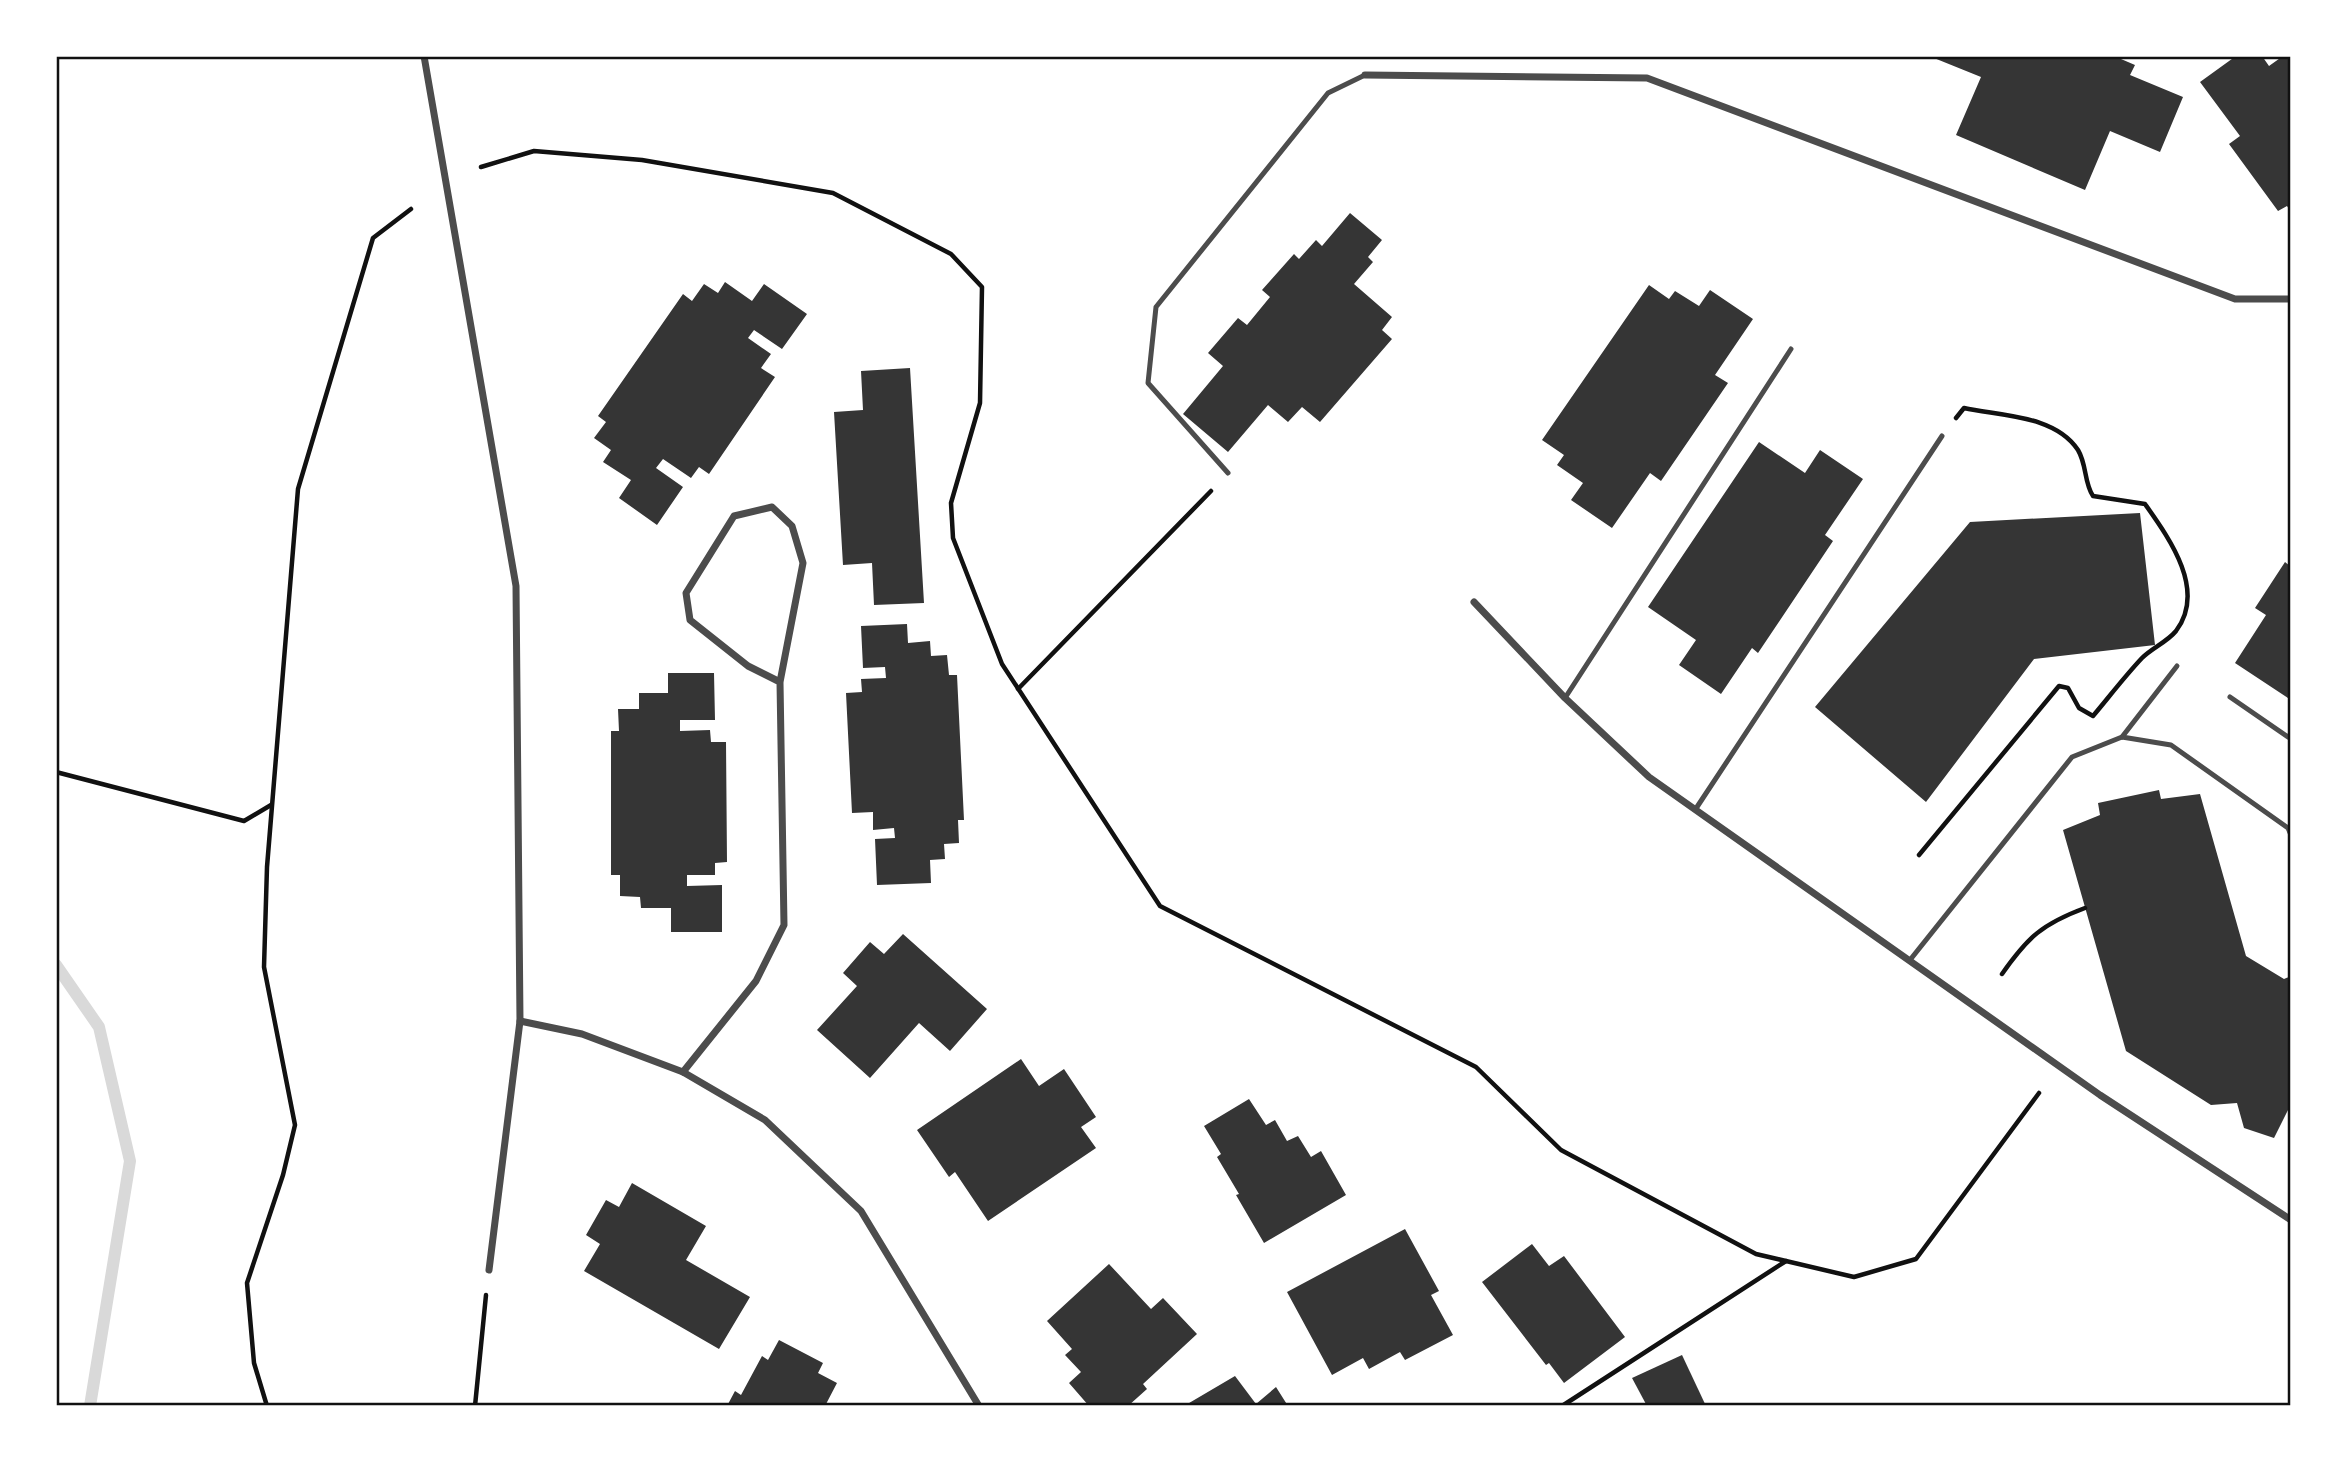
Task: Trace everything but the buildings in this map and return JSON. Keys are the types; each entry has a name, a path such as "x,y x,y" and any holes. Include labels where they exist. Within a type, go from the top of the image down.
{"street":[{"path":"424,56 516,586 520,1021 489,1270"},
{"path":"1365,75 1647,78 2235,299 2291,299"},
{"path":"683,1072 756,981 783,925 780,682 797,608 803,563 792,526 772,507 734,516 686,593 691,620 748,666 780,682"},
{"path":"1474,602 1565,698 1649,777 2100,1095 2291,1220"},
{"path":"520,1021 582,1034 683,1072 765,1121 861,1211 979,1406"}],"lane":[{"path":"1228,473 1148,383 1156,307 1328,93 1365,75"},
{"path":"1565,698 1791,349"},
{"path":"1695,810 1942,436"},
{"path":"1910,960 2072,757 2122,737 2177,666"},
{"path":"2230,697 2291,739"},
{"path":"2122,737 2171,745 2288,828 2291,835"}],"path":[{"path":"481,167 534,151 642,160 833,193 951,254 982,286 980,403 951,503 953,538 1002,664 1160,906 1476,1067 1561,1150 1756,1254 1854,1277 1916,1259 2039,1093"},
{"path":"267,1406 254,1363 247,1283 283,1175 295,1125 264,967 271,805 298,489 373,238 411,209"},
{"path":"1919,855 2059,685 2068,688 2079,708 2093,716 2143,657 2175,632 2187,612 2189,591 2169,539 2145,504 2093,496 2088,488 2087,471 2077,449 2047,424 1964,408 1942,436"},
{"path":"1018,688 1228,473"},
{"path":"56,772 244,821 271,805"},
{"path":"2002,974 2026,939 2052,920 2085,908"},
{"path":"1562,1406 1786,1261"},
{"path":"475,1406 489,1270"}],"waterway":[{"path":"56,965 99,1027 130,1161 90,1406"}]}
